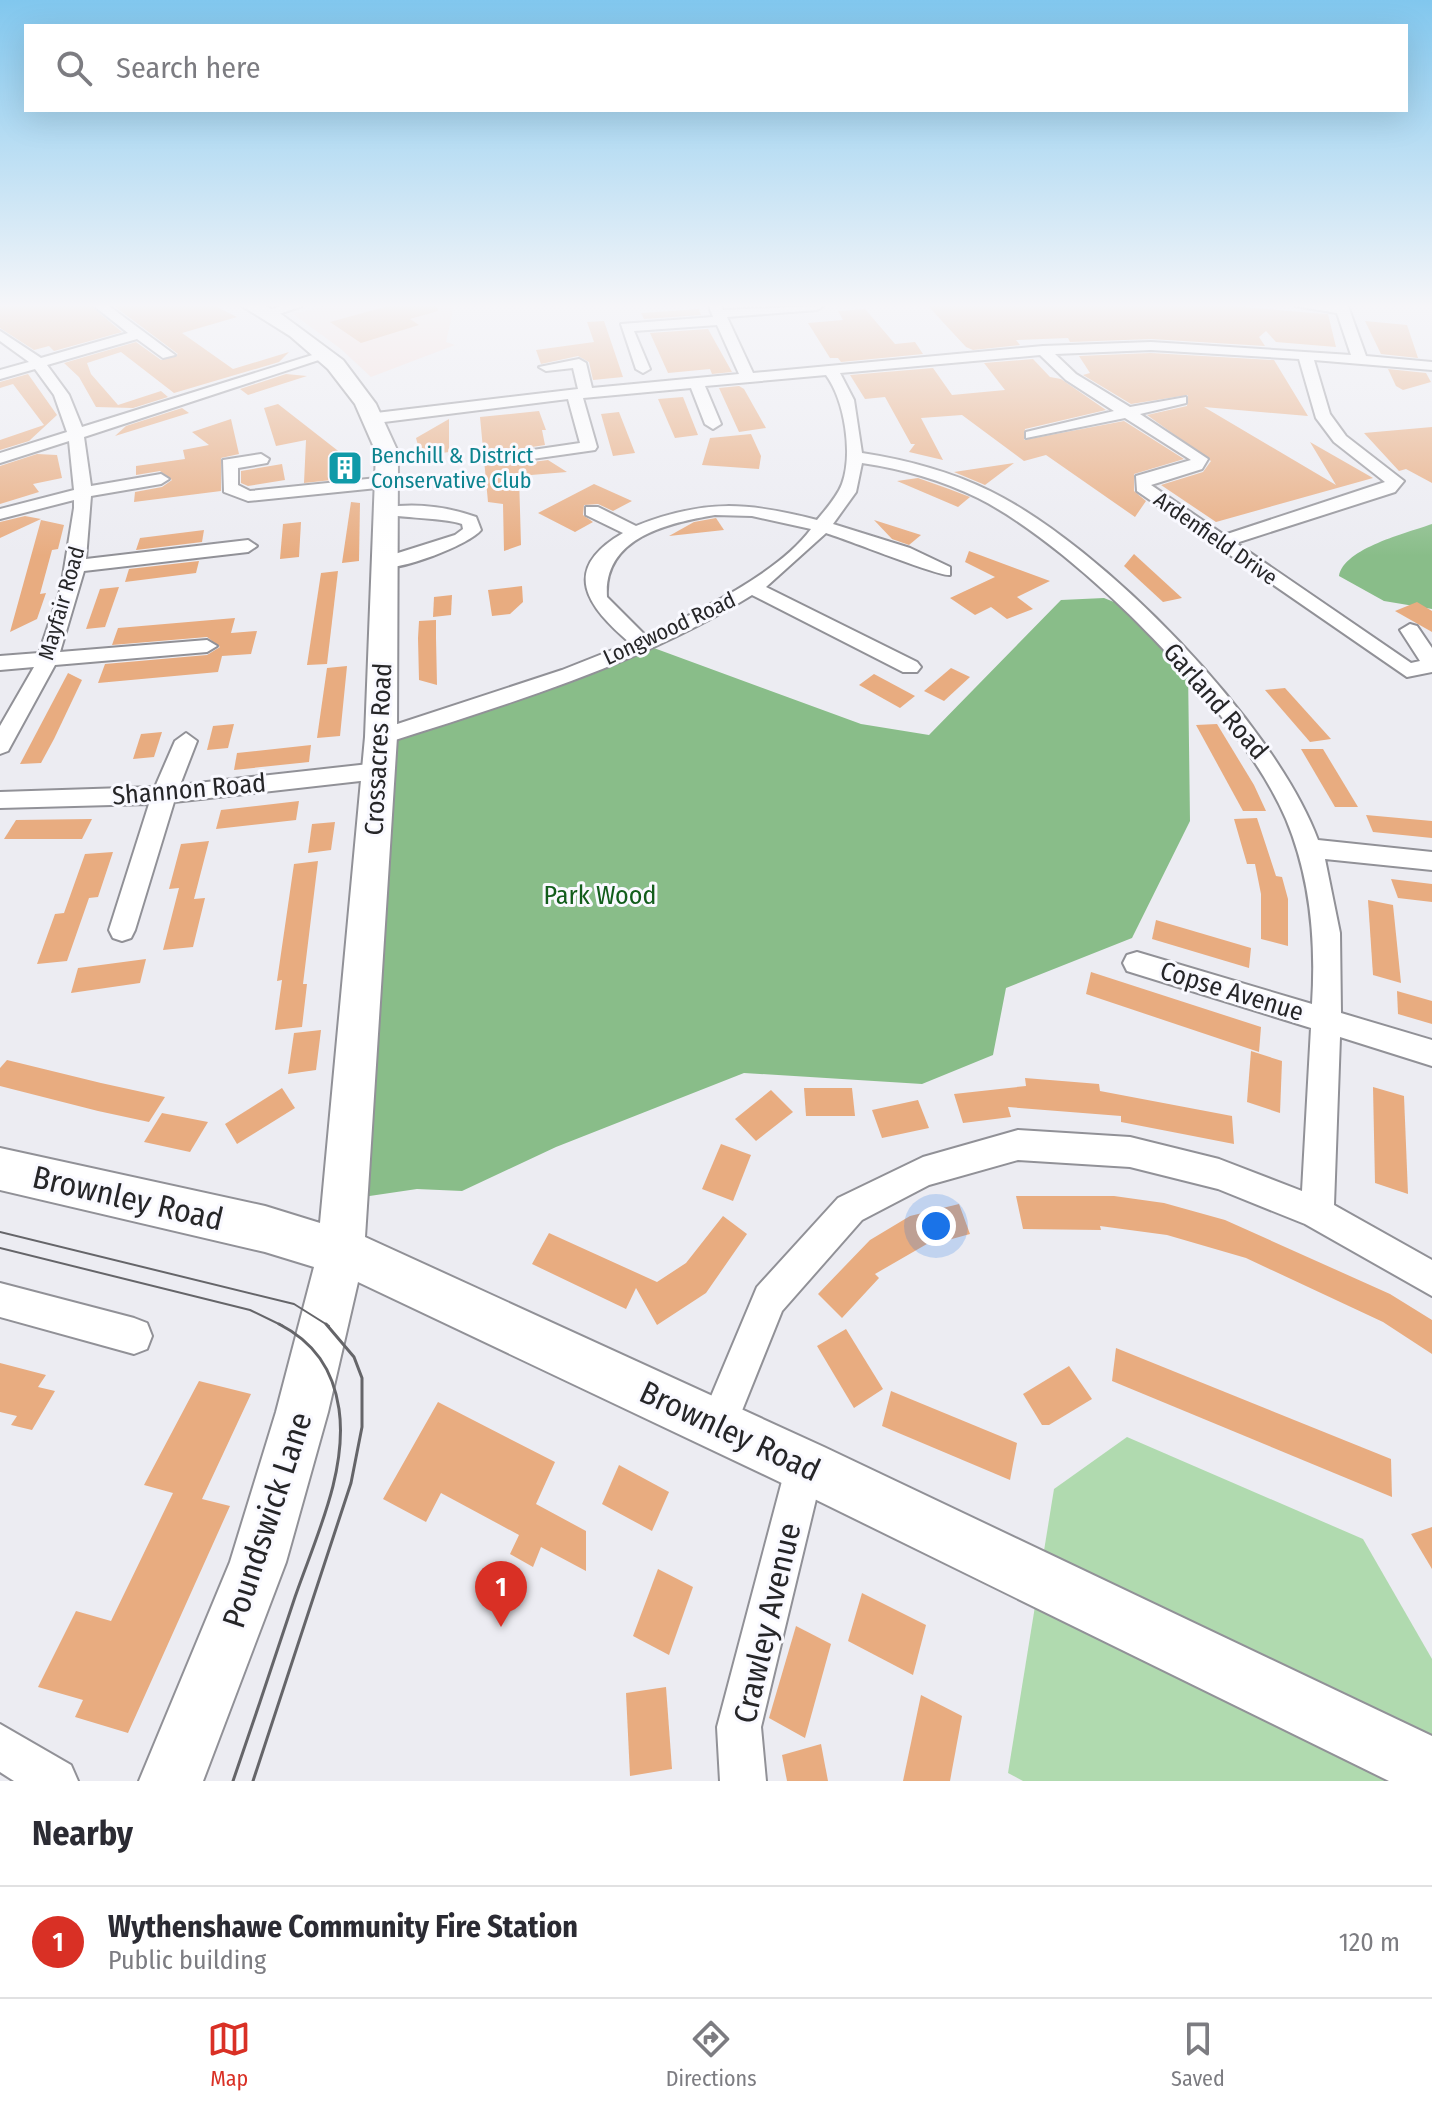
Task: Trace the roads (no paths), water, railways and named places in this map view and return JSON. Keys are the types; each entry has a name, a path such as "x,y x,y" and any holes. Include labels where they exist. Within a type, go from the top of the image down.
{"street":[{"name":"Mayfair Road","path":"0,746 47,661 76,566 86,492 75,432 57,389"},
{"path":"0,458 75,432 212,399 238,389"},
{"name":"Crossacres Road","path":"341,1252 380,754 388,497 388,456 376,418 357,389"},
{"path":"525,455 589,447 580,389"},
{"path":"376,418 621,389"},
{"path":"699,389 713,424"},
{"name":"Longwood Road","path":"380,754 512,694 643,644 753,588 821,529 848,491 855,457 845,389"},
{"name":"Ardenfield Drive","path":"1091,389 1194,453 1200,463 1149,477 1142,480 1143,487 1407,670 1432,665 1410,630"},
{"path":"1219,542 1389,488 1395,481 1340,439 1322,415 1315,389"},
{"path":"1032,435 1174,402 1149,392"},
{"name":"Garland Road","path":"855,457 897,463 965,486 1028,518 1077,554 1240,720 1272,766 1293,805 1309,848 1323,902 1326,1020 1317,1213"},
{"path":"261,459 229,464 230,488 248,496 388,497 407,509 470,521 472,530 461,539 386,563"},
{"path":"0,514 86,492 161,479"},
{"path":"643,644 598,600 594,581 608,554 637,533 675,516 713,509 753,510 929,561 943,571"},
{"path":"592,511 637,533"},
{"path":"76,566 248,546"},
{"path":"753,588 910,667"},
{"path":"0,663 207,646"},
{"path":"122,930 164,795 186,741"},
{"name":"Shannon Road","path":"0,800 164,795 380,754"},
{"path":"1309,848 1432,861"},
{"name":"Copse Avenue","path":"1137,963 1432,1053"},
{"path":"718,1425 769,1299 850,1209 923,1172 1018,1145 1130,1152 1219,1174 1317,1213 1432,1279"},
{"name":"Brownley Road","path":"0,1169 265,1229 341,1252 426,1286 1432,1769"},
{"name":"Poundswick Lane","path":"171,1781 258,1562 302,1412 341,1252"},
{"path":"0,1300 134,1336"},
{"name":"Crawley Avenue","path":"743,1781 739,1727 805,1466"},
{"path":"0,1746 55,1781"}],"tram line":[{"path":"0,1232 294,1304 326,1324"},
{"path":"0,1248 250,1310 280,1324"},
{"path":"233,1781 328,1504 339,1456 339,1409 327,1369 312,1348 280,1324"},
{"path":"253,1781 351,1483 362,1427 362,1378 354,1357 326,1324"}],"place":[{"name":"Benchill & District Conservative Club","path":"345,468"},
{"name":"Wythenshawe Community Fire Station","path":"501,1627"}],"park label":[{"name":"Park Wood","path":"600,895"}]}
